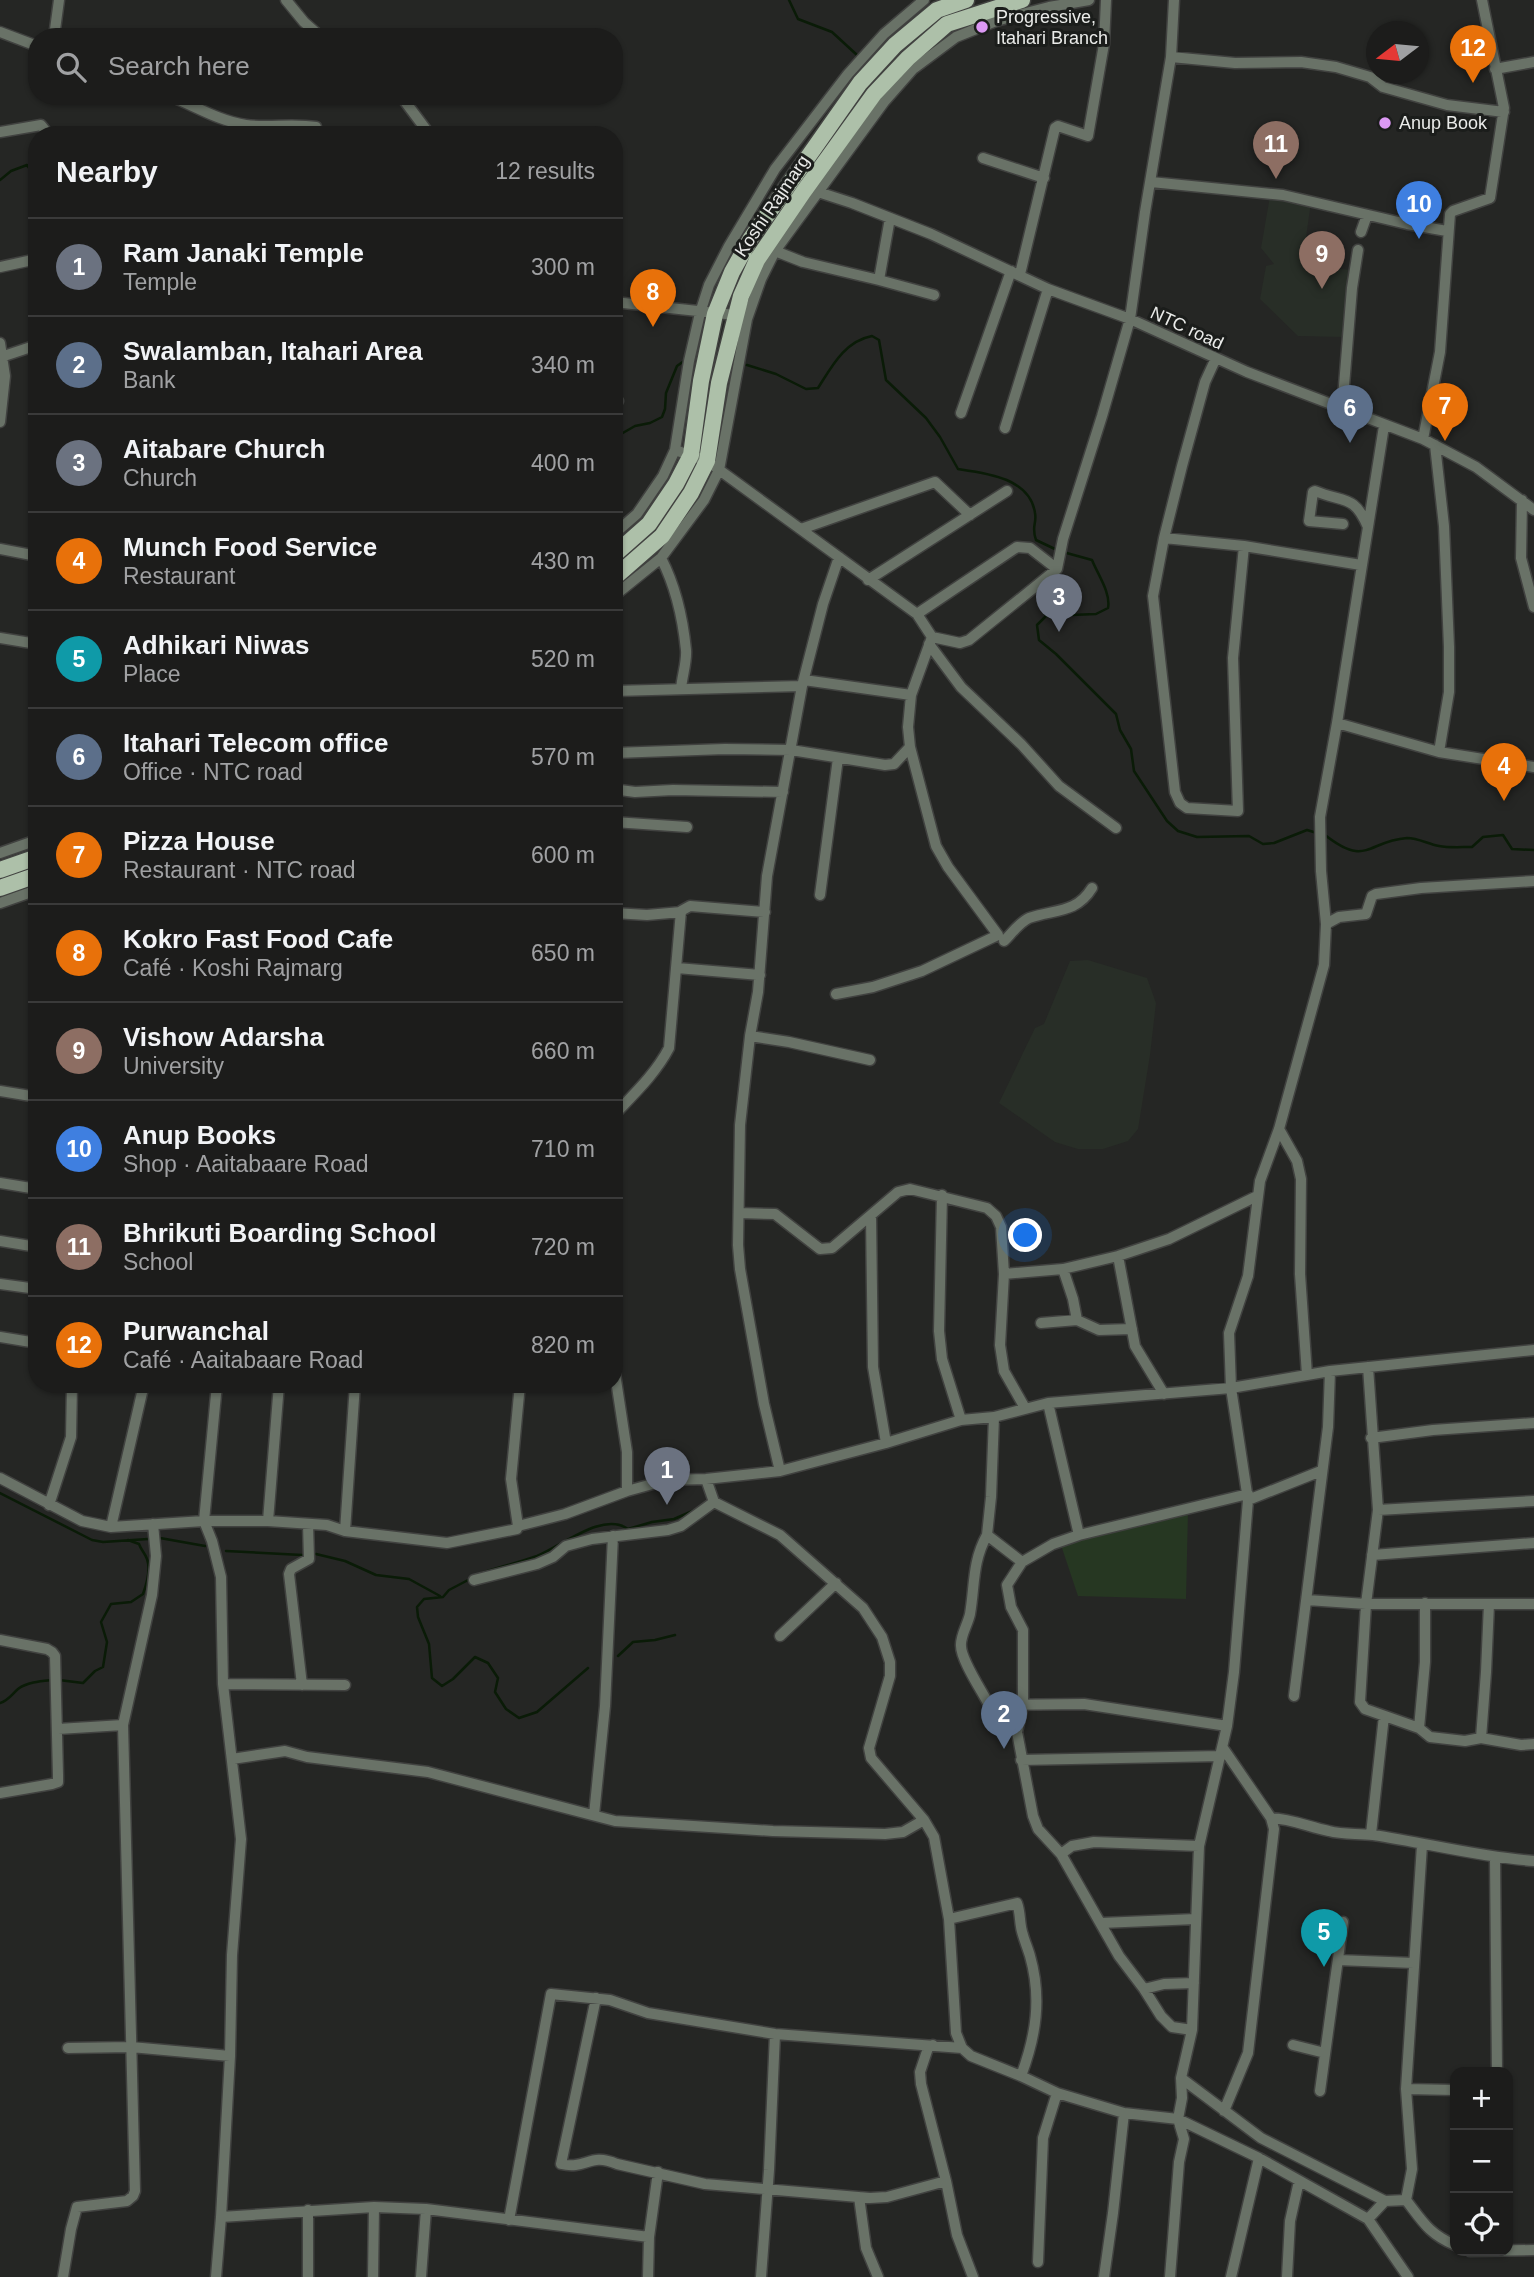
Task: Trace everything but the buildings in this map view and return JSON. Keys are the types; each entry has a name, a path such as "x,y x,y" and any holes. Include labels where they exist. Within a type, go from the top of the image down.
{"main road":[{"name":"Koshi Rajmarg","path":"623,547 649,524 676,484 701,381 707,313 751,238 860,83 930,3 966,0"},
{"name":"Koshi Rajmarg","path":"623,570 662,536 713,466 727,385 735,315 757,260 874,93 908,58 951,31 1021,0"},
{"path":"0,870 28,860"},
{"path":"0,888 28,878"}],"street":[{"path":"55,28 59,0"},
{"path":"286,0 311,28"},
{"path":"727,385 761,279 775,251 884,102 913,69 951,31 1089,0"},
{"path":"961,413 1015,273 1044,178 1055,128 1058,126 1088,136 1104,44 1106,0"},
{"path":"931,640 960,643 969,640 1058,565 1063,539 1130,319 1171,57 1174,0"},
{"path":"1423,439 1440,352 1447,230 1451,212 1490,198 1504,112 1482,0"},
{"path":"930,3 951,31"},
{"path":"0,32 28,43"},
{"path":"1171,57 1235,63 1301,62 1336,67 1370,78 1383,87 1447,105 1504,112"},
{"path":"1495,69 1534,62"},
{"path":"190,105 222,119 247,125 309,126"},
{"path":"408,105 423,126"},
{"path":"0,132 28,127"},
{"path":"983,158 1044,178"},
{"path":"1151,181 1283,195 1447,230"},
{"name":"NTC road","path":"818,192 852,202 1048,289 1130,319 1342,410 1423,439 1483,472 1534,510"},
{"path":"1361,232 1367,215"},
{"path":"879,280 890,218"},
{"path":"1342,410 1352,288 1358,250"},
{"path":"775,251 803,262 934,295"},
{"path":"0,267 28,261"},
{"path":"1005,428 1048,289"},
{"path":"623,303 735,315"},
{"path":"0,343 5,376 0,422"},
{"path":"3,362 28,350"},
{"path":"1216,358 1205,382 1164,538 1153,596 1175,792 1180,803 1186,808 1238,811 1233,658 1244,546"},
{"path":"1170,2277 1179,2162 1184,2139 1178,2119 1182,2098 1181,2078 1192,2030 1199,1846 1227,1726 1248,1497 1231,1388 1229,1333 1248,1276 1260,1181 1279,1129 1324,965 1326,924 1320,817 1384,426"},
{"path":"1435,445 1444,526 1450,647 1449,692 1439,752"},
{"path":"623,526 637,514 663,476 683,453 713,466 917,614 961,687 1021,744 1059,786 1116,828"},
{"path":"623,589 661,558 704,500 713,466"},
{"path":"801,529 935,481 970,515"},
{"path":"868,580 1007,491"},
{"path":"1342,524 1309,521 1313,492 1352,501 1362,512 1368,527"},
{"path":"1522,500 1521,558 1534,607"},
{"path":"1164,538 1244,546 1361,565"},
{"path":"917,614 1017,547 1030,548 1058,565"},
{"path":"0,549 28,554"},
{"path":"780,1471 764,1404 742,1280 738,1245 740,1125 760,975 767,876 803,683 823,604 839,557"},
{"path":"661,558 676,598 686,652 681,689"},
{"path":"0,638 28,643"},
{"path":"836,993 873,987 922,971 998,935 948,867 936,846 910,747 908,727 911,695 931,640"},
{"path":"623,691 803,683 911,695"},
{"path":"1337,723 1439,752 1534,767"},
{"path":"623,753 790,750 889,765 894,764 910,747"},
{"path":"820,895 838,758"},
{"path":"623,790 783,792"},
{"path":"623,823 687,827"},
{"path":"0,853 28,843"},
{"path":"1326,924 1339,917 1366,914 1372,896 1376,894 1421,888 1534,881"},
{"path":"1004,941 1026,919 1066,910 1085,899 1092,888"},
{"path":"0,903 28,893"},
{"path":"623,1106 643,1085 669,1048 681,912 690,906 765,912"},
{"path":"623,914 681,912"},
{"path":"677,968 760,975"},
{"path":"750,1036 870,1060"},
{"path":"0,1091 28,1096"},
{"path":"1279,1129 1297,1161 1301,1179 1300,1274 1307,1375"},
{"path":"0,1183 28,1188"},
{"path":"739,1213 775,1214 820,1250 827,1250 898,1192 910,1189 987,1208 996,1216 1001,1227 1004,1274 1000,1345 1004,1371 1025,1408"},
{"path":"942,1195 939,1331 942,1359 961,1420"},
{"path":"1004,1274 1063,1269 1118,1256 1170,1239 1257,1196"},
{"path":"871,1216 873,1367 886,1443"},
{"path":"0,1241 28,1246"},
{"path":"1118,1256 1135,1346 1164,1394"},
{"path":"1063,1269 1077,1320"},
{"path":"0,1284 28,1288"},
{"path":"1041,1323 1077,1320 1099,1330 1132,1329"},
{"path":"0,1337 28,1342"},
{"path":"0,1478 82,1521 111,1527 204,1521 268,1521 327,1525 345,1531 447,1543 517,1528 667,1480 780,1471 961,1420 994,1417 1048,1403 1231,1388 1329,1371 1534,1350"},
{"path":"1368,1367 1378,1510 1366,1604 1360,1702 1365,1709 1419,1728 1430,1737 1465,1741 1481,1738 1521,1745 1534,1744"},
{"path":"1294,1696 1328,1427 1329,1371"},
{"path":"49,1505 71,1437 72,1393"},
{"path":"111,1527 142,1393"},
{"path":"215,1393 204,1521 221,1577 223,1684 241,1839 232,1955 230,2056 216,2277"},
{"path":"268,1521 278,1393"},
{"path":"345,1531 354,1393"},
{"path":"518,1526 511,1479 519,1393"},
{"path":"618,1393 627,1452 628,1491"},
{"path":"1048,1403 1079,1535"},
{"path":"994,1417 987,1535 975,1569 970,1615 961,1646 989,1705 1084,1704 1227,1726"},
{"path":"1371,1438 1433,1430 1534,1423"},
{"path":"1192,2030 1172,2027 1166,2022 1119,1956 1061,1854 1038,1829 1033,1816 1017,1732 1023,1705 1023,1630 1011,1607 1007,1585 1022,1562 1053,1544 1079,1535 1248,1497 1321,1471"},
{"path":"706,1479 714,1502 780,1535 863,1608 882,1637 890,1662 890,1676 869,1748 871,1758 924,1820 934,1837 949,1919 956,2034 962,2048 971,2056 1056,2093 1124,2113 1178,2119 1259,2158 1368,2219 1408,2277"},
{"path":"1378,1510 1534,1501"},
{"path":"474,1580 537,1564 554,1557 566,1546 592,1539 681,1527 714,1502"},
{"path":"63,2277 77,2207 127,2201 135,2191 123,1725 152,1595 156,1556 153,1524"},
{"path":"302,1685 289,1573 291,1569 309,1559 308,1524"},
{"path":"987,1535 1022,1562"},
{"path":"594,1815 605,1706 613,1536"},
{"path":"1372,1555 1534,1543"},
{"path":"780,1636 836,1583"},
{"path":"1307,1600 1366,1604 1534,1604"},
{"path":"1419,1728 1425,1662 1425,1603"},
{"path":"1481,1738 1489,1604"},
{"path":"0,1640 52,1652 55,1656 58,1729 58,1782 0,1793"},
{"path":"223,1684 345,1685"},
{"path":"1371,1834 1384,1716"},
{"path":"58,1729 123,1725"},
{"path":"232,1759 285,1751 307,1757 428,1772 615,1821 871,1834 903,1832 924,1820"},
{"path":"1021,1760 1222,1752"},
{"path":"1222,1752 1271,1818 1274,1829 1248,2053 1224,2110"},
{"path":"1271,1818 1286,1819 1331,1832 1371,1834 1495,1858 1534,1861"},
{"path":"1061,1854 1072,1846 1094,1842 1199,1846"},
{"path":"1422,1845 1406,2089 1412,2169 1406,2200 1425,2225 1438,2237 1450,2243"},
{"path":"1495,1858 1497,2067"},
{"path":"949,1919 1017,1903 1038,1996 1038,2015 1021,2076"},
{"path":"1101,1923 1196,1919"},
{"path":"1320,2091 1343,1922"},
{"path":"1338,1960 1414,1963"},
{"path":"1144,1989 1164,1984 1194,1983"},
{"path":"509,2220 551,1994 610,2000 648,2013 775,2034 962,2048"},
{"path":"596,1998 561,2164 573,2167 604,2158 617,2164 705,2184 859,2197 887,2197 946,2181"},
{"path":"761,2277 775,2034"},
{"path":"933,2045 928,2048 920,2072 921,2084 957,2235 973,2277"},
{"path":"1293,2045 1325,2053"},
{"path":"68,2048 131,2048 230,2056"},
{"path":"1181,2078 1261,2138 1385,2200 1406,2200"},
{"path":"1406,2089 1450,2090"},
{"path":"1038,2262 1043,2138 1056,2093"},
{"path":"1104,2277 1114,2213 1124,2113"},
{"path":"1231,2277 1259,2158"},
{"path":"648,2277 649,2236 658,2172"},
{"path":"1287,2277 1290,2221 1299,2180"},
{"path":"859,2197 866,2248 878,2277"},
{"path":"1368,2219 1385,2200"},
{"path":"221,2217 374,2207 426,2209 649,2236"},
{"path":"373,2277 374,2207"},
{"path":"421,2277 426,2209"},
{"path":"308,2210 309,2277"},
{"path":"1513,2250 1534,2250"}],"shaded area":[{"path":"1270,196 1311,202 1302,266 1352,270 1343,337 1298,336 1260,299 1266,266 1274,264 1261,248"},
{"path":"1088,960 1147,978 1156,1003 1138,1129 1128,1141 1103,1149 1078,1149 1055,1142 999,1103 1035,1028 1044,1024 1070,961"}],"green space":[{"path":"1188,1511 1186,1599 1078,1596 1061,1545"}],"waterway":[{"path":"789,0 798,19 832,32 857,55"},
{"path":"0,180 11,171 28,166"},
{"path":"747,365 776,374 806,389 818,388 834,363 854,343 872,336 879,340 886,380 926,418 958,469 1005,479 1025,492 1035,513 1036,540 1057,550"},
{"path":"623,433 662,417 666,393 677,366 684,361"},
{"path":"1063,552 1092,560 1106,590 1108,608 1096,614 1046,616 1037,625 1039,640 1116,714 1120,730 1131,749 1134,771 1167,821 1178,831 1197,837 1249,836 1263,844 1274,843 1307,830 1317,833"},
{"path":"1325,835 1339,845 1359,851 1407,838 1443,847 1472,847 1483,837 1503,835 1512,849 1534,850"},
{"path":"0,1493 92,1540 103,1542 148,1539"},
{"path":"479,1574 537,1556 595,1527 607,1524 628,1529 674,1519 695,1510"},
{"path":"160,1538 205,1546"},
{"path":"59,1680 83,1683 103,1667 107,1642 101,1622 111,1604 131,1602 143,1594 149,1572 147,1559 139,1544 128,1540"},
{"path":"226,1551 302,1555"},
{"path":"316,1554 345,1561 376,1575 409,1579 440,1596"},
{"path":"470,1579 449,1590 443,1597 424,1599 417,1607 418,1617 429,1644 432,1678 442,1686 475,1657 488,1663 498,1678 495,1692 506,1709 519,1718 537,1712 588,1668"},
{"path":"618,1656 633,1642 675,1635"},
{"path":"0,1703 26,1685 52,1680"}],"place":[{"name":"Progressive, Itahari Branch","path":"982,27"},
{"name":"Purwanchal","path":"1473,83"},
{"name":"Anup Book","path":"1385,123"},
{"name":"Bhrikuti Boarding School","path":"1276,179"},
{"name":"Anup Books","path":"1419,239"},
{"name":"Vishow Adarsha","path":"1322,289"},
{"name":"Kokro Fast Food Cafe","path":"653,327"},
{"name":"Pizza House","path":"1445,441"},
{"name":"Itahari Telecom office","path":"1350,443"},
{"name":"Aitabare Church","path":"1059,632"},
{"name":"Munch Food Service","path":"1504,801"},
{"name":"Ram Janaki Temple","path":"667,1505"},
{"name":"Swalamban, Itahari Area","path":"1004,1749"},
{"name":"Adhikari Niwas","path":"1324,1967"}]}
